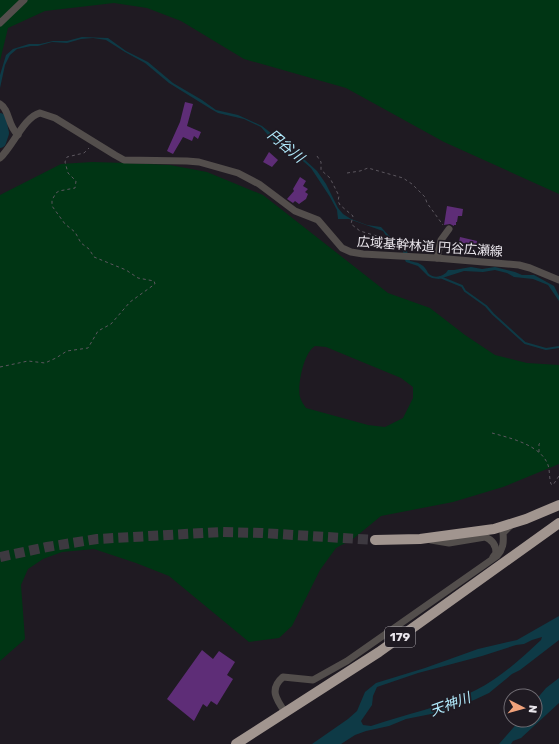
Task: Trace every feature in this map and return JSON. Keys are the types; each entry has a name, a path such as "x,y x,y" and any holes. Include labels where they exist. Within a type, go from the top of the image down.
{"highway":[{"path":"375,540 420,539 494,529 512,524 559,505"},
{"name":"179","path":"236,744 380,652 559,523"}],"street":[{"path":"0,23 24,0"},
{"path":"0,104 6,111 12,130 18,135"},
{"name":"広域基幹林道 円谷広瀬線","path":"0,158 32,116 40,113 55,118 124,160 199,162 238,173 259,184 295,210 318,220 342,248 351,252 519,265 559,280"},
{"path":"437,258 441,240 448,230"},
{"path":"285,712 277,700 274,689 276,682 283,676 313,680 347,661 491,561 501,551 504,544 504,533 512,524"},
{"path":"420,539 449,543 485,537 490,539 496,549 496,553 491,561"}],"path":[{"path":"0,367 28,360 45,362 56,358 67,351 88,348 98,331 111,324 130,302 155,284 154,281 138,278 126,270 94,257 89,249 81,243 75,232 65,224 52,206 52,200 56,193 75,188 76,181 68,173 65,162 67,157 84,152 89,148 91,140"},
{"path":"317,156 320,162 321,170 330,178 339,196 338,201 340,205 353,216 351,224 360,231 377,236 390,248 393,256"},
{"path":"347,173 368,168 403,178 412,184 425,197 432,210 448,230"},
{"path":"492,433 522,441 540,454 548,465 551,484 553,485 559,476"},
{"path":"540,454 538,451 541,442"}],"green space":[{"path":"0,0 559,0 559,194 444,142 346,88 244,59 181,21 147,8 114,3 45,11 8,28 0,61"},
{"path":"92,162 170,165 207,172 263,195 388,293 430,308 465,335 495,355 527,363 559,365 559,464 503,487 453,502 381,516 353,539 336,548 320,570 292,626 279,638 249,642 169,576 94,549 62,552 43,559 28,569 21,585 25,639 0,661 0,195 61,164","holes":["315,346 326,347 401,378 413,387 413,398 403,418 385,427 368,425 306,408 300,398 299,392 302,369 311,349"]}],"water":[{"path":"82,37 108,38 126,51 148,62 173,83 216,110 238,115 262,126 317,171 343,214 351,219 367,225 381,227 392,239 398,241 406,248 410,261 422,265 430,275 436,277 444,274 448,270 471,267 482,269 495,267 522,275 534,275 554,286 559,296 559,301 548,285 533,279 514,277 507,273 495,270 483,272 464,271 439,279 428,276 418,266 406,262 402,245 389,240 383,231 349,219 338,219 337,210 311,168 296,155 274,142 261,127 244,119 218,113 169,83 145,63 106,40 93,38 81,39 67,43 52,42 17,49 10,55 5,65 0,88 0,75 6,55 13,49 29,44 40,44 53,41 67,41"},
{"name":"天神川","path":"559,616 559,640 520,670 512,674 489,693 474,700 436,713 406,719 389,726 366,731 355,735 341,744 312,744 357,711 365,692 376,683 425,668 478,649 517,640","holes":["542,637 541,640 502,674 485,685 463,696 438,706 371,726 363,725 361,721 372,705 373,696 377,687 418,673 524,644"]},
{"path":"559,678 559,703 543,718 543,692"},
{"path":"513,728 532,728 521,738 513,741 511,744 499,744"}],"building":[{"path":"185,102 193,104 187,126 201,132 198,139 194,136 192,141 183,137 173,154 167,151 180,122"},
{"path":"269,152 278,160 272,167 263,162"},
{"path":"300,177 306,181 303,186 308,189 305,192 308,194 306,199 299,204 295,201 293,203 287,199 294,191 293,189"},
{"path":"447,206 463,209 462,216 458,216 456,225 454,226 450,224 444,225"},
{"path":"460,237 477,241 476,246 459,242"},
{"path":"202,650 213,659 219,651 235,662 227,675 233,679 217,705 211,701 207,707 203,704 194,721 167,699"}],"waterway":[{"name":"円谷川","path":"0,119 3,133 0,142"},
{"path":"440,277 462,286 465,291 486,306 525,343 546,349 559,347"}],"tunnel":[{"path":"0,557 47,547 97,539 221,532 375,540"}]}
